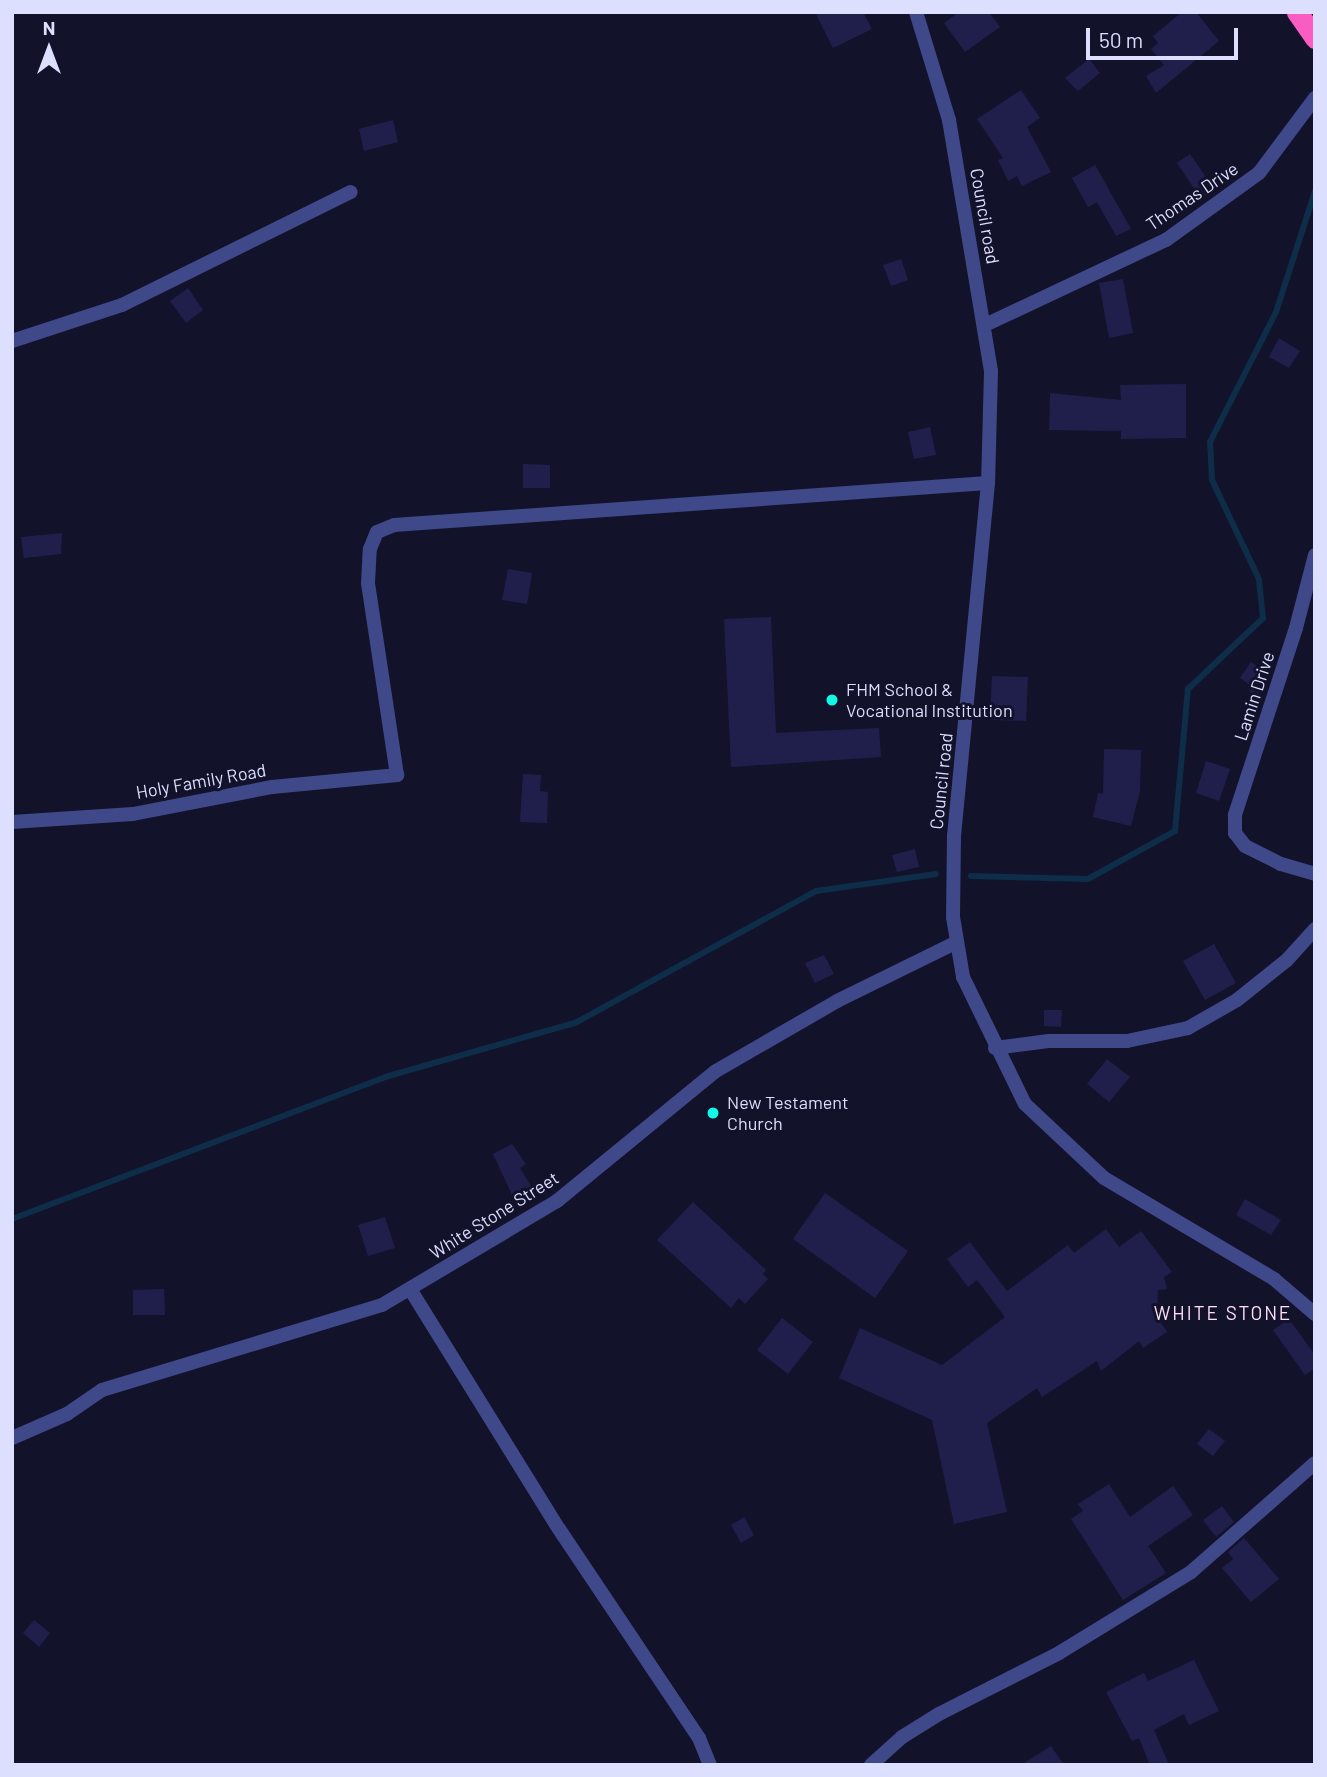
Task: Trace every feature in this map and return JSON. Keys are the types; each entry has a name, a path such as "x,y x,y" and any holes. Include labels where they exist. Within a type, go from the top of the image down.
{"highway":[{"path":"1297,12 1315,38"}],"street":[{"name":"Council road","path":"916,12 949,120 991,371 988,483 954,836 955,943 963,977 995,1048 1025,1104 1104,1178 1273,1279 1315,1314"},
{"name":"Thomas Drive","path":"985,325 1166,240 1259,173 1315,98"},
{"path":"12,341 122,305 351,192"},
{"name":"Holy Family Road","path":"12,822 133,814 272,787 397,775 368,583 370,549 377,532 394,525 988,483"},
{"name":"Lamin Drive","path":"1315,555 1296,628 1236,815 1236,833 1245,846 1280,864 1315,874"},
{"path":"995,1048 1049,1041 1127,1041 1188,1028 1237,1000 1287,960 1315,929"},
{"name":"White Stone Street","path":"12,1438 67,1414 102,1390 218,1352 305,1331 382,1305 558,1201 716,1070 817,1012 955,943"},
{"path":"410,1289 559,1529 699,1738 710,1765"},
{"path":"871,1765 902,1737 1059,1653 1191,1572 1315,1463"}],"building":[{"path":"815,12 863,12 872,29 833,48"},
{"path":"959,12 989,12 1000,27 965,52 944,23"},
{"path":"1182,12 1196,12 1219,41 1156,93 1146,76 1164,65 1151,49 1158,43 1153,36"},
{"path":"1089,59 1100,73 1078,91 1065,78"},
{"path":"1021,90 1040,118 1027,127 1051,172 1022,186 1017,176 1008,181 998,160 1003,158 977,119"},
{"path":"393,120 398,142 364,151 359,129"},
{"path":"1190,154 1214,189 1201,199 1177,163"},
{"path":"1095,165 1131,229 1116,236 1097,202 1088,207 1072,178"},
{"path":"901,259 908,280 891,286 883,265"},
{"path":"1123,279 1133,333 1109,338 1099,283"},
{"path":"188,288 203,310 186,323 170,301"},
{"path":"1279,338 1300,351 1289,368 1269,357"},
{"path":"1186,384 1186,438 1121,439 1121,431 1049,430 1050,393 1121,400 1120,385"},
{"path":"930,427 936,455 914,459 908,432"},
{"path":"523,464 550,465 550,488 523,488"},
{"path":"62,533 61,554 24,558 21,537"},
{"path":"508,569 532,573 527,604 502,600"},
{"path":"771,617 776,733 879,728 881,757 731,767 724,619"},
{"path":"1251,662 1270,675 1246,718 1251,686 1240,678"},
{"path":"992,676 1028,677 1026,721 990,720"},
{"path":"1104,749 1141,750 1140,791 1131,826 1093,817 1098,793 1103,794"},
{"path":"1206,761 1230,769 1219,801 1196,793"},
{"path":"523,774 541,775 540,791 548,792 547,823 520,822"},
{"path":"915,849 919,867 897,872 892,855"},
{"path":"1214,944 1236,983 1205,1000 1183,961"},
{"path":"824,955 834,974 815,983 805,963"},
{"path":"1044,1010 1062,1010 1061,1027 1044,1026"},
{"path":"1107,1059 1130,1077 1109,1102 1087,1084"},
{"path":"512,1144 526,1164 520,1168 537,1196 518,1208 493,1154"},
{"path":"825,1193 908,1251 875,1298 793,1239"},
{"path":"1245,1199 1281,1220 1271,1235 1236,1215"},
{"path":"693,1202 766,1270 763,1274 768,1279 745,1304 739,1298 731,1308 657,1240"},
{"path":"385,1217 395,1248 368,1256 358,1225"},
{"path":"1106,1229 1119,1247 1141,1231 1172,1272 1164,1277 1167,1289 1158,1290 1157,1317 1167,1332 1143,1348 1139,1341 1101,1371 1097,1361 1042,1397 1037,1388 987,1423 1007,1512 954,1524 932,1420 839,1378 860,1328 942,1365 1005,1317 977,1280 968,1287 947,1259 970,1242 1007,1291 1068,1245 1074,1253"},
{"path":"164,1289 165,1315 133,1315 133,1290"},
{"path":"782,1318 813,1342 788,1374 757,1350"},
{"path":"1289,1319 1315,1355 1315,1368 1305,1375 1273,1330"},
{"path":"1209,1429 1225,1441 1213,1456 1197,1444"},
{"path":"1109,1484 1130,1517 1173,1486 1193,1515 1148,1546 1166,1573 1123,1600 1071,1519 1083,1511 1078,1504"},
{"path":"1222,1506 1234,1522 1216,1537 1203,1520"},
{"path":"744,1517 754,1535 741,1543 731,1525"},
{"path":"1244,1538 1279,1579 1251,1602 1222,1568 1233,1559 1228,1552"},
{"path":"34,1620 50,1633 39,1647 23,1633"},
{"path":"1194,1660 1219,1711 1189,1725 1184,1714 1154,1730 1169,1765 1150,1765 1139,1738 1132,1741 1106,1692 1144,1673 1148,1681"},
{"path":"1051,1746 1064,1765 1021,1765"}],"waterway":[{"path":"971,876 1088,879 1175,831 1188,689 1263,618 1259,579 1212,480 1210,442 1276,312 1315,191"},
{"path":"12,1219 385,1077 575,1023 816,891 936,874"}],"place":[{"name":"FHM School & Vocational Institution","path":"832,700"},
{"name":"New Testament Church","path":"713,1113"}],"district":[{"name":"WHITE STONE","path":"1223,1313"}]}
